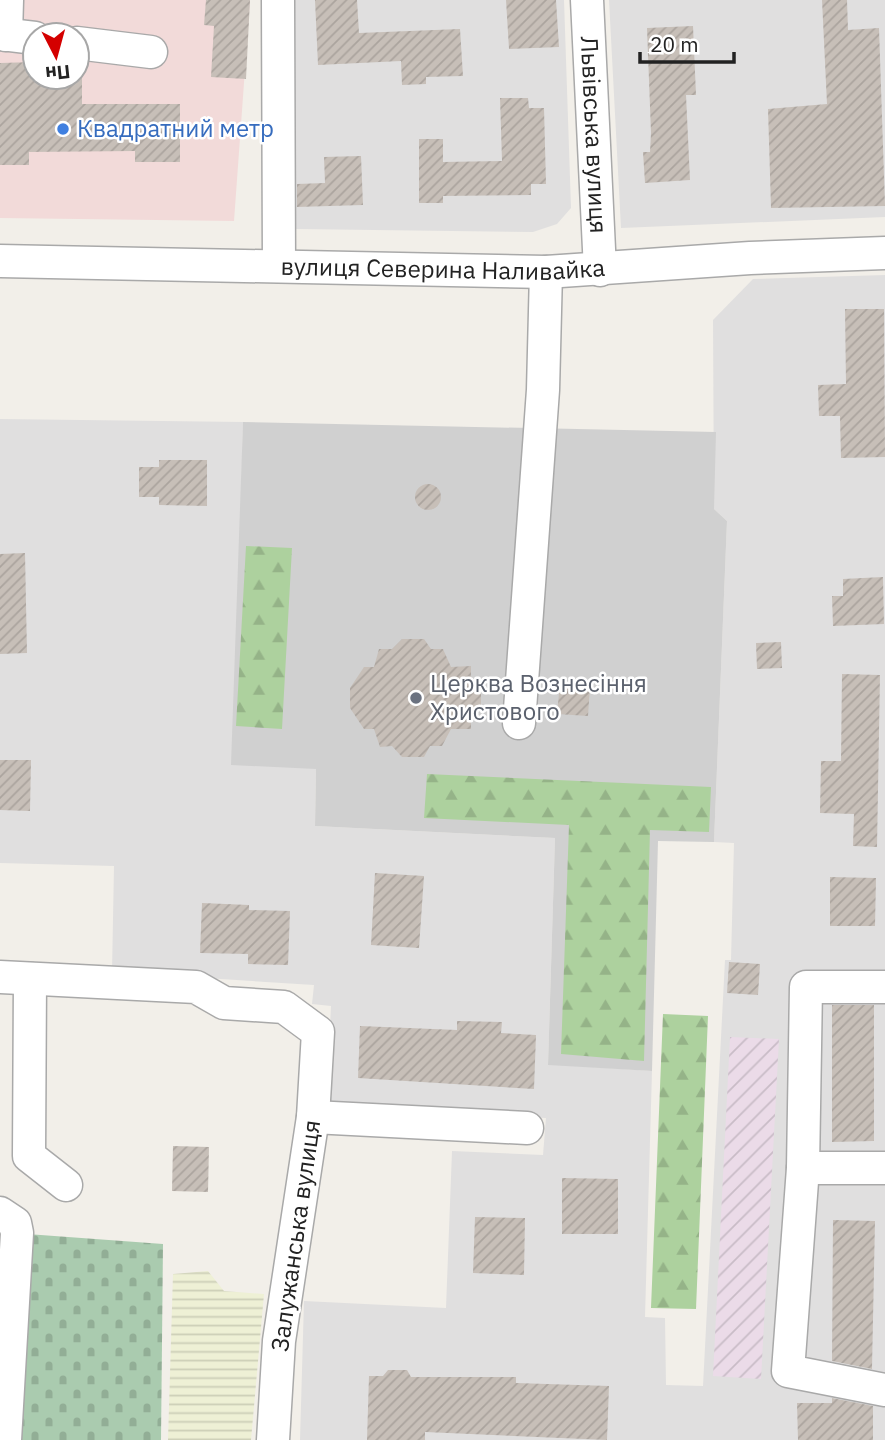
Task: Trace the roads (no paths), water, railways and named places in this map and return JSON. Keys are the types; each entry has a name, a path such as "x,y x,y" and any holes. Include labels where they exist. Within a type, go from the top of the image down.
{"street":[{"path":"7,0 14,36"},
{"path":"278,0 279,266"},
{"name":"Львівська вулиця","path":"587,0 600,270"},
{"path":"91,45 151,52"},
{"name":"вулиця Северина Наливайка","path":"0,261 546,272 750,258 885,253"},
{"path":"519,723 543,390 546,272"},
{"path":"15,978 29,1156 66,1185"},
{"name":"Залужанська вулиця","path":"15,978 195,987 224,1003 284,1007 318,1032 313,1117 279,1341 273,1440"},
{"path":"885,987 807,986 803,1168 788,1371 885,1390"},
{"path":"313,1117 527,1128"},
{"path":"803,1168 885,1168"},
{"path":"0,1213 15,1223 16,1233 5,1440"}],"place":[{"name":"Квадратний метр","path":"63,129"},
{"name":"Церква Вознесіння Христового","path":"416,698"}]}
